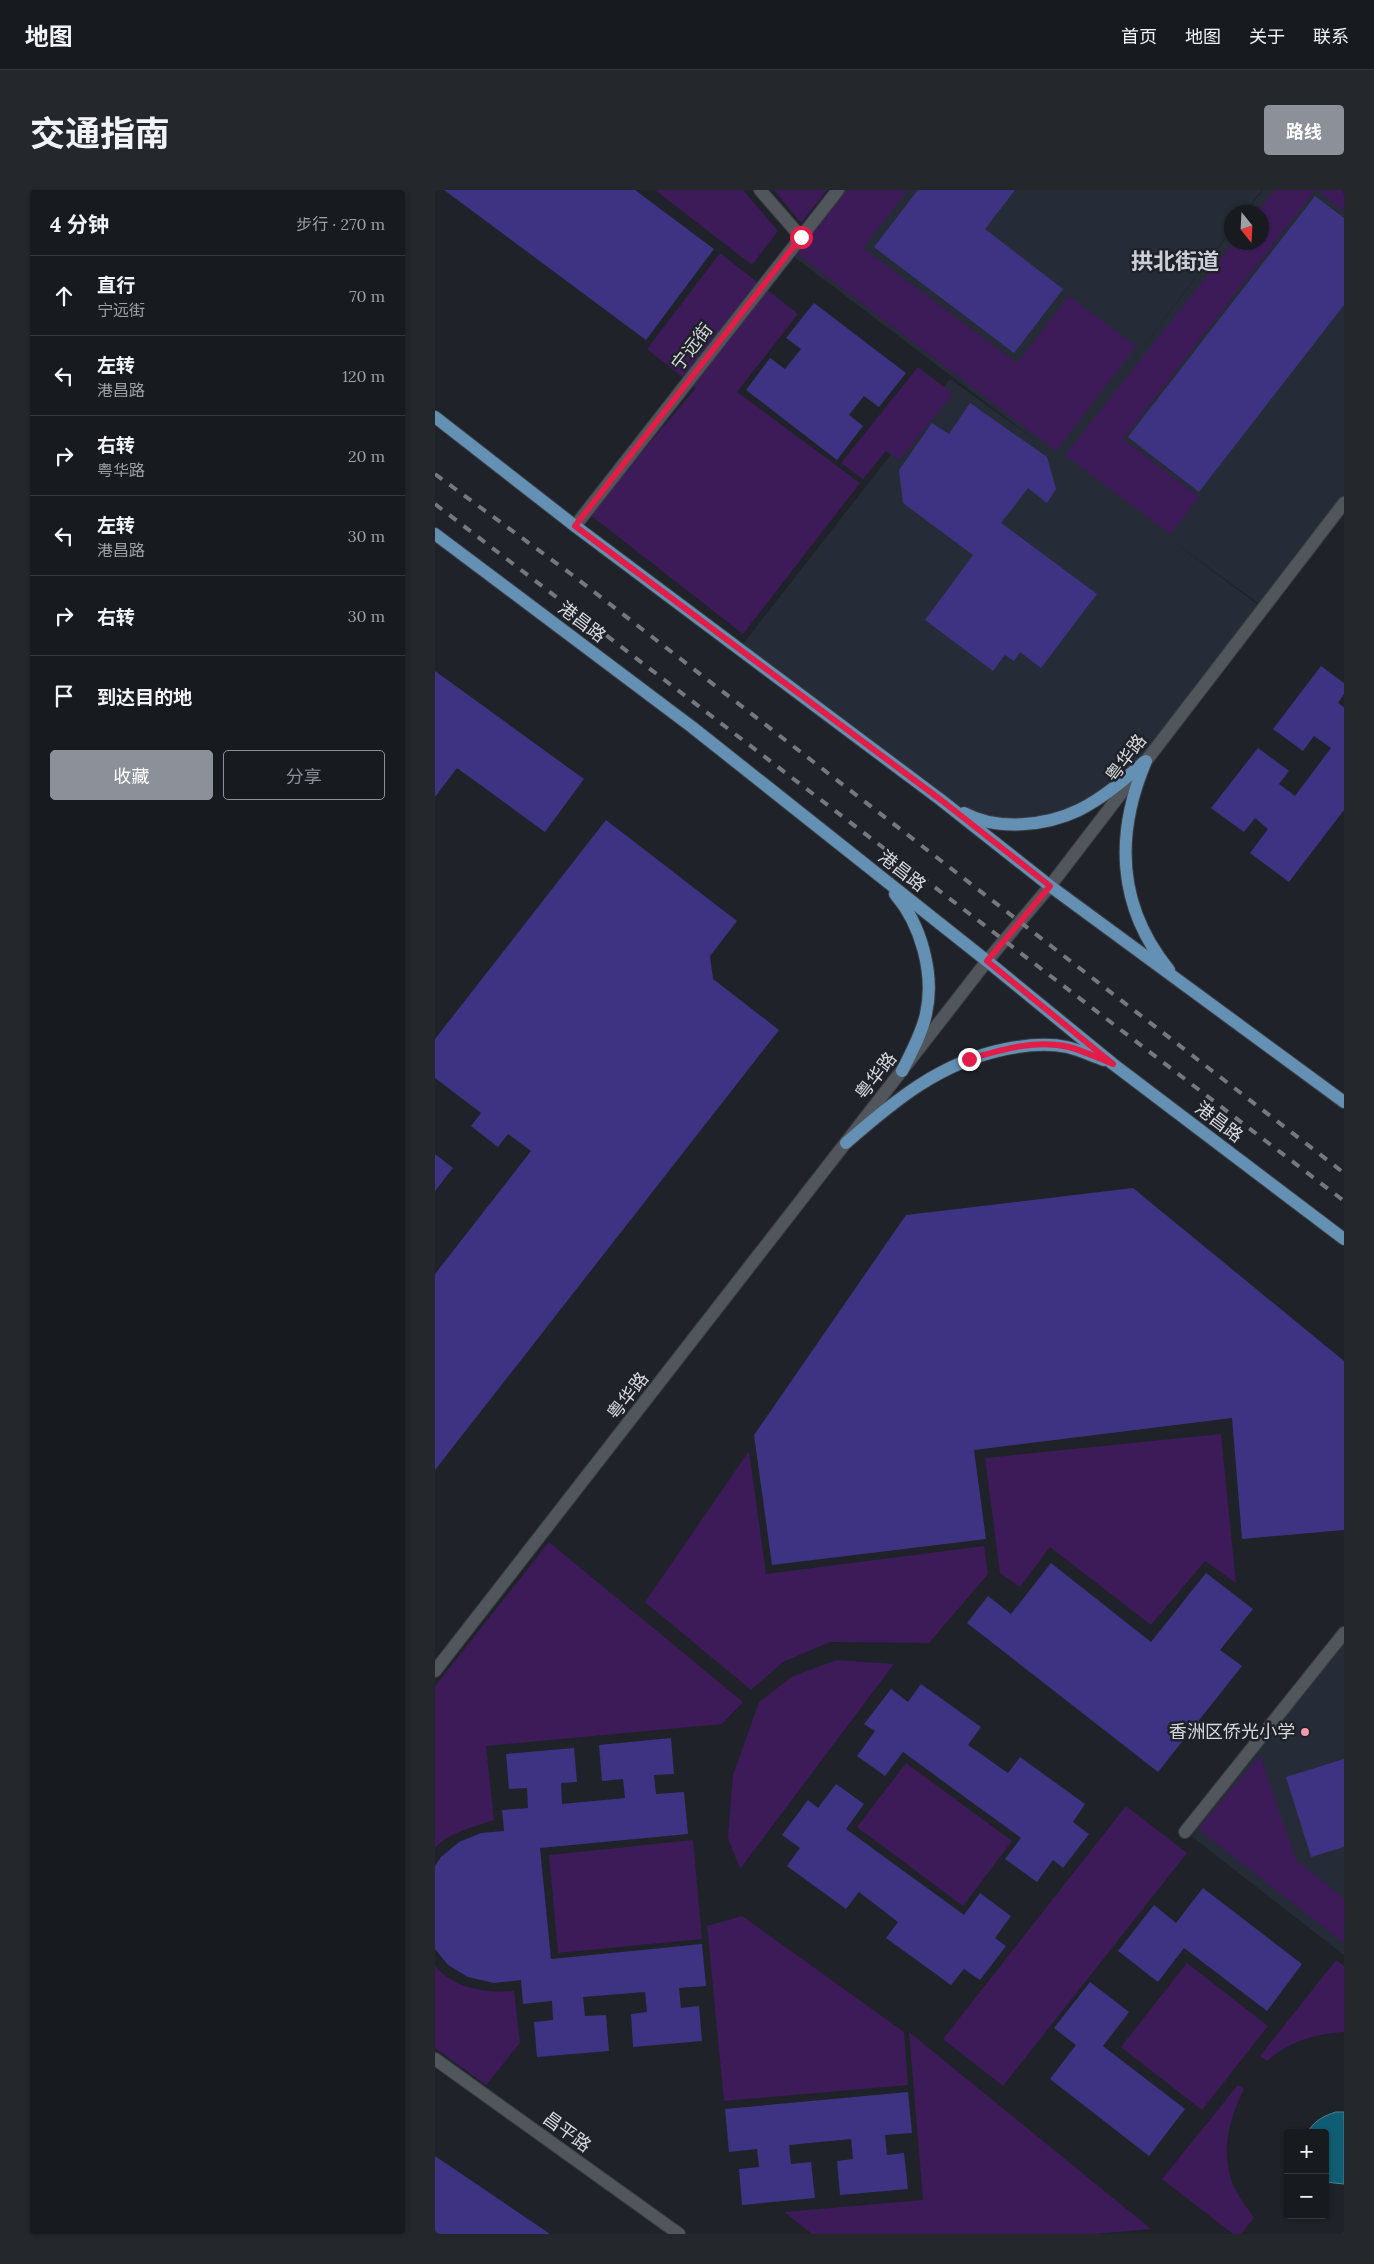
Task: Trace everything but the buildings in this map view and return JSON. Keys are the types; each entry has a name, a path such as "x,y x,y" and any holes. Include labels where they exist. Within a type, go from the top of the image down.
{"main road":[{"path":"760,190 801,237"},
{"name":"宁远街","path":"575,526 838,190"},
{"path":"435,417 575,526 941,800 1050,886 1344,1102"},
{"name":"粤华路","path":"435,1671 987,961 1050,886 1344,502"},
{"name":"港昌路","path":"435,534 692,727 987,961 1113,1064 1344,1239"},
{"path":"941,800 973,818 1004,825 1041,822 1079,810 1111,791 1146,761"},
{"path":"1146,761 1135,788 1128,818 1125,844 1126,868 1130,889 1145,930 1165,965 1178,980"},
{"path":"877,873 902,902 917,928 929,985 926,1014 902,1071"},
{"path":"846,1143 885,1108 909,1091 949,1067 969,1059 1022,1046 1044,1045 1068,1047 1113,1064"},
{"path":"1185,1832 1344,1633"},
{"name":"昌平路","path":"435,2059 679,2234"}],"shaded area":[{"path":"655,190 743,190 778,231 752,265"},
{"path":"774,190 827,190 801,223"},
{"path":"838,190 1262,190 1250,205 1224,205 1224,239 1100,404 1224,240 1224,250 1269,250 1269,205 1251,205 1263,190 1344,190 1344,499 1262,606 1163,534 1261,607 1145,760 1076,809 1004,823 974,816 942,799 739,649 950,379 1034,439 789,253"},
{"path":"847,190 908,190 863,248 1017,363 1069,296 1136,346 1056,451 797,254"},
{"path":"1275,190 1315,190 1269,250 1269,205 1263,205"},
{"path":"1317,190 1344,190 1344,212"},
{"path":"1227,250 1269,250 1123,439 1199,497 1170,534 1065,455"},
{"path":"720,253 798,314 737,392 860,483 743,634 589,514 696,388 647,349"},
{"path":"918,367 953,394 899,460 886,451 863,479 841,463"},
{"path":"1221,1434 1236,1583 1205,1561 1151,1625 1050,1547 1020,1587 1000,1573 985,1458"},
{"path":"749,1451 766,1574 984,1546 988,1574 929,1643 830,1642 783,1662 751,1690 645,1602"},
{"path":"549,1542 743,1702 722,1724 486,1746 494,1820 455,1834 435,1848 435,1686"},
{"name":"香洲区侨光小学","path":"1344,1633 1344,1955 1186,1832"},
{"path":"837,1660 894,1664 740,1869 728,1838 733,1775 759,1702 793,1676"},
{"path":"1260,1755 1296,1860 1344,1898 1344,1943 1198,1829"},
{"path":"906,1763 1012,1841 963,1906 857,1827"},
{"path":"1126,1806 1187,1853 1003,2086 943,2039"},
{"path":"693,1840 702,1939 558,1953 549,1855"},
{"path":"742,1916 904,2032 908,2085 724,2101 707,1926"},
{"path":"1336,1960 1344,1966 1344,2032 1303,2040 1285,2048 1267,2061 1260,2056"},
{"path":"1187,1963 1268,2026 1202,2110 1121,2047"},
{"path":"435,1966 443,1974 461,1985 482,1990 514,1991 520,2043 486,2085 435,2048"},
{"path":"909,2032 1151,2229 1094,2234 812,2234 784,2212 923,2200"},
{"path":"1238,2085 1244,2089 1234,2112 1228,2134 1227,2157 1234,2187 1254,2218 1241,2234 1233,2234 1162,2179"}],"water":[{"path":"1344,2112 1344,2184 1329,2182 1329,2129 1310,2129 1327,2115"}],"railway":[{"path":"435,474 571,574 1344,1173"},
{"path":"435,504 1344,1201"}],"place":[{"name":"香洲区侨光小学","path":"1305,1732"}],"district":[{"name":"拱北街道","path":"1175,261"}],"route":[{"path":"801,237 575,526 941,800 1050,886 987,961 1113,1064 1068,1047 1044,1045 1022,1046 969,1059"}]}
